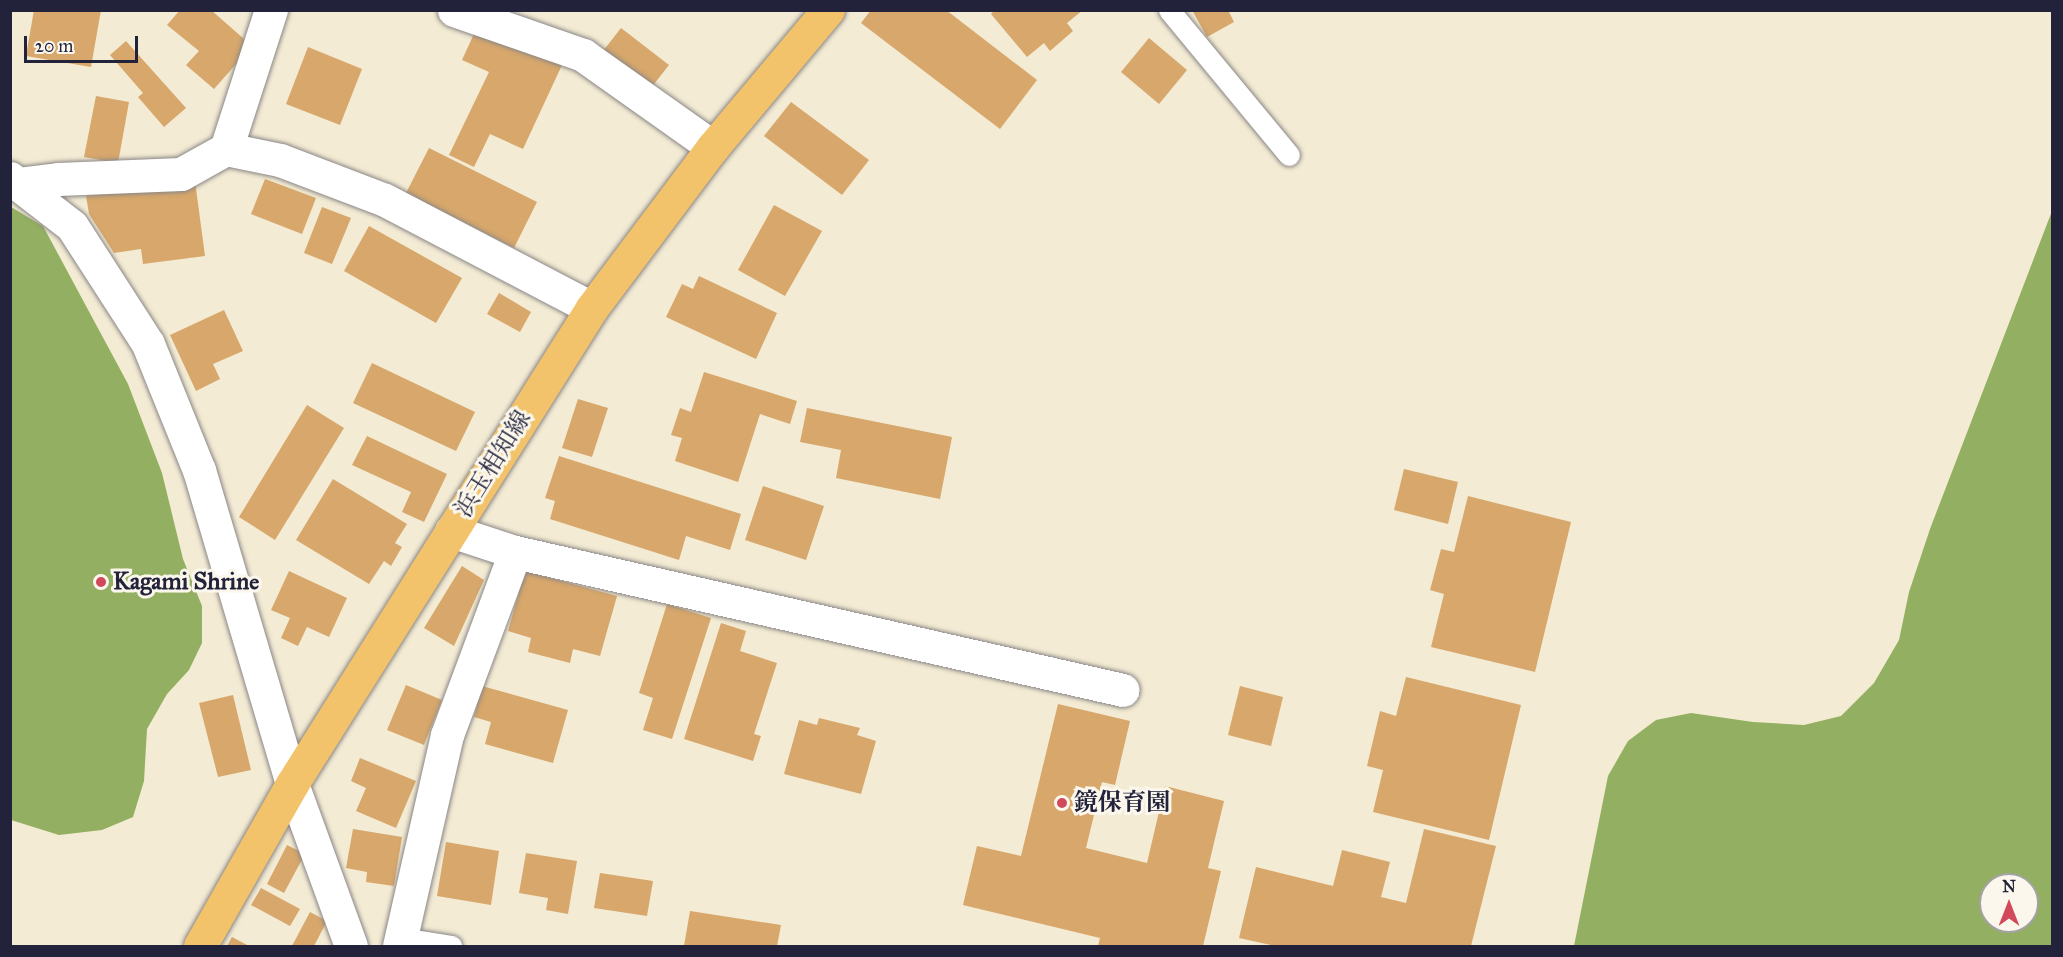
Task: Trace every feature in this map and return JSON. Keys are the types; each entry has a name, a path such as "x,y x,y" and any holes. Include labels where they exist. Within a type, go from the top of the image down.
{"main road":[{"name":"浜玉相知線","path":"200,946 292,784 592,308 713,147 828,10"}],"street":[{"path":"226,149 271,10"},
{"path":"454,10 583,55 713,147"},
{"path":"15,181 182,174 226,149 280,160 385,200 592,308"},
{"path":"15,181 72,226 148,344 199,470 292,784 351,946"},
{"path":"451,531 515,552 1123,690"},
{"path":"400,943 447,735 515,552"}],"lane":[{"path":"1169,10 1288,154"},
{"path":"400,943 451,946"}],"green space":[{"name":"Kagami Shrine","path":"11,207 43,226 128,384 162,473 183,559 202,606 202,643 189,670 167,694 147,729 144,781 133,817 102,830 59,835 11,820"},
{"path":"2052,211 2052,946 1574,946 1608,776 1628,741 1656,720 1691,713 1753,722 1804,725 1841,716 1874,683 1899,640 1909,592 1930,529"}],"building":[{"path":"34,10 101,10 91,67 26,56"},
{"path":"180,10 211,10 252,46 214,89 186,65 199,51 167,25"},
{"path":"871,10 946,10 1037,80 1000,129 861,23"},
{"path":"995,10 1083,10 1067,23 1073,31 1050,51 1044,43 1027,57 991,14"},
{"path":"1192,10 1228,10 1234,22 1207,37"},
{"path":"478,25 562,65 523,149 490,134 474,167 449,155 489,72 462,60"},
{"path":"621,28 669,65 651,88 603,51"},
{"path":"1149,38 1187,70 1159,104 1121,72"},
{"path":"126,41 186,108 164,127 138,97 143,93 110,55"},
{"path":"308,47 362,69 340,125 286,104"},
{"path":"96,96 129,102 118,163 84,157"},
{"path":"791,102 869,160 842,195 764,136"},
{"path":"429,148 537,202 514,248 406,193"},
{"path":"265,179 316,198 302,234 251,214"},
{"path":"195,181 205,256 143,264 141,249 114,253 89,214 86,196"},
{"path":"774,205 822,231 785,296 738,270"},
{"path":"322,207 351,218 332,264 304,253"},
{"path":"369,226 462,278 436,323 344,271"},
{"path":"699,276 777,313 756,359 666,317 682,284 693,289"},
{"path":"499,293 531,312 520,332 487,314"},
{"path":"224,310 243,351 213,364 220,379 196,391 170,335"},
{"path":"372,363 475,412 456,451 353,403"},
{"path":"704,372 797,401 790,424 760,414 738,482 675,461 682,438 671,435 680,408 691,412"},
{"path":"578,399 608,408 592,457 562,448"},
{"path":"307,405 344,428 275,540 239,517"},
{"path":"807,408 952,437 940,499 836,478 841,450 800,442"},
{"path":"367,436 447,474 424,522 402,512 411,492 352,465"},
{"path":"559,456 741,514 730,550 686,536 679,560 550,519 555,501 545,498"},
{"path":"1404,469 1458,482 1448,524 1394,510"},
{"path":"333,479 407,524 395,543 402,547 391,566 384,561 369,584 296,540"},
{"path":"763,486 824,506 806,560 745,540"},
{"path":"1468,496 1571,522 1535,672 1431,647 1444,594 1430,590 1441,549 1454,552"},
{"path":"462,566 484,580 454,646 424,628"},
{"path":"289,571 347,598 329,637 307,627 298,646 281,638 290,618 271,610"},
{"path":"525,571 617,596 600,656 573,649 570,663 528,652 531,638 508,631"},
{"path":"667,604 711,618 672,739 643,730 653,698 639,693"},
{"path":"721,623 746,631 740,651 777,663 754,734 761,736 753,761 684,739"},
{"path":"1406,677 1521,705 1489,840 1373,812 1383,770 1367,766 1380,711 1396,716"},
{"path":"406,685 442,700 424,745 387,730"},
{"path":"482,686 568,710 553,763 485,744 491,722 474,717"},
{"path":"1240,686 1283,697 1271,746 1228,735"},
{"path":"233,695 251,770 218,777 199,703"},
{"path":"1058,704 1130,721 1115,785 1102,782 1086,848 1147,863 1165,786 1224,801 1208,868 1221,871 1203,946 1098,946 1100,938 963,905 977,846 1021,856"},
{"path":"819,718 860,728 857,735 876,741 861,794 784,774 799,720 817,725"},
{"path":"360,758 416,781 396,828 356,811 366,788 351,781"},
{"path":"353,829 402,837 394,886 366,882 367,872 346,868"},
{"path":"1424,829 1496,846 1471,946 1276,946 1239,938 1256,867 1333,886 1342,850 1390,862 1381,897 1406,903"},
{"path":"446,842 499,851 491,905 437,896"},
{"path":"287,845 305,854 284,893 267,884"},
{"path":"526,853 577,861 568,914 546,910 548,898 519,893"},
{"path":"600,873 653,881 647,916 594,908"},
{"path":"261,888 300,909 290,926 251,905"},
{"path":"690,911 781,925 777,946 684,946"},
{"path":"310,912 327,921 314,946 292,946"},
{"path":"232,937 249,946 227,946"}],"place":[{"name":"Kagami Shrine","path":"101,582"},
{"name":"鏡保育園","path":"1062,803"}]}
